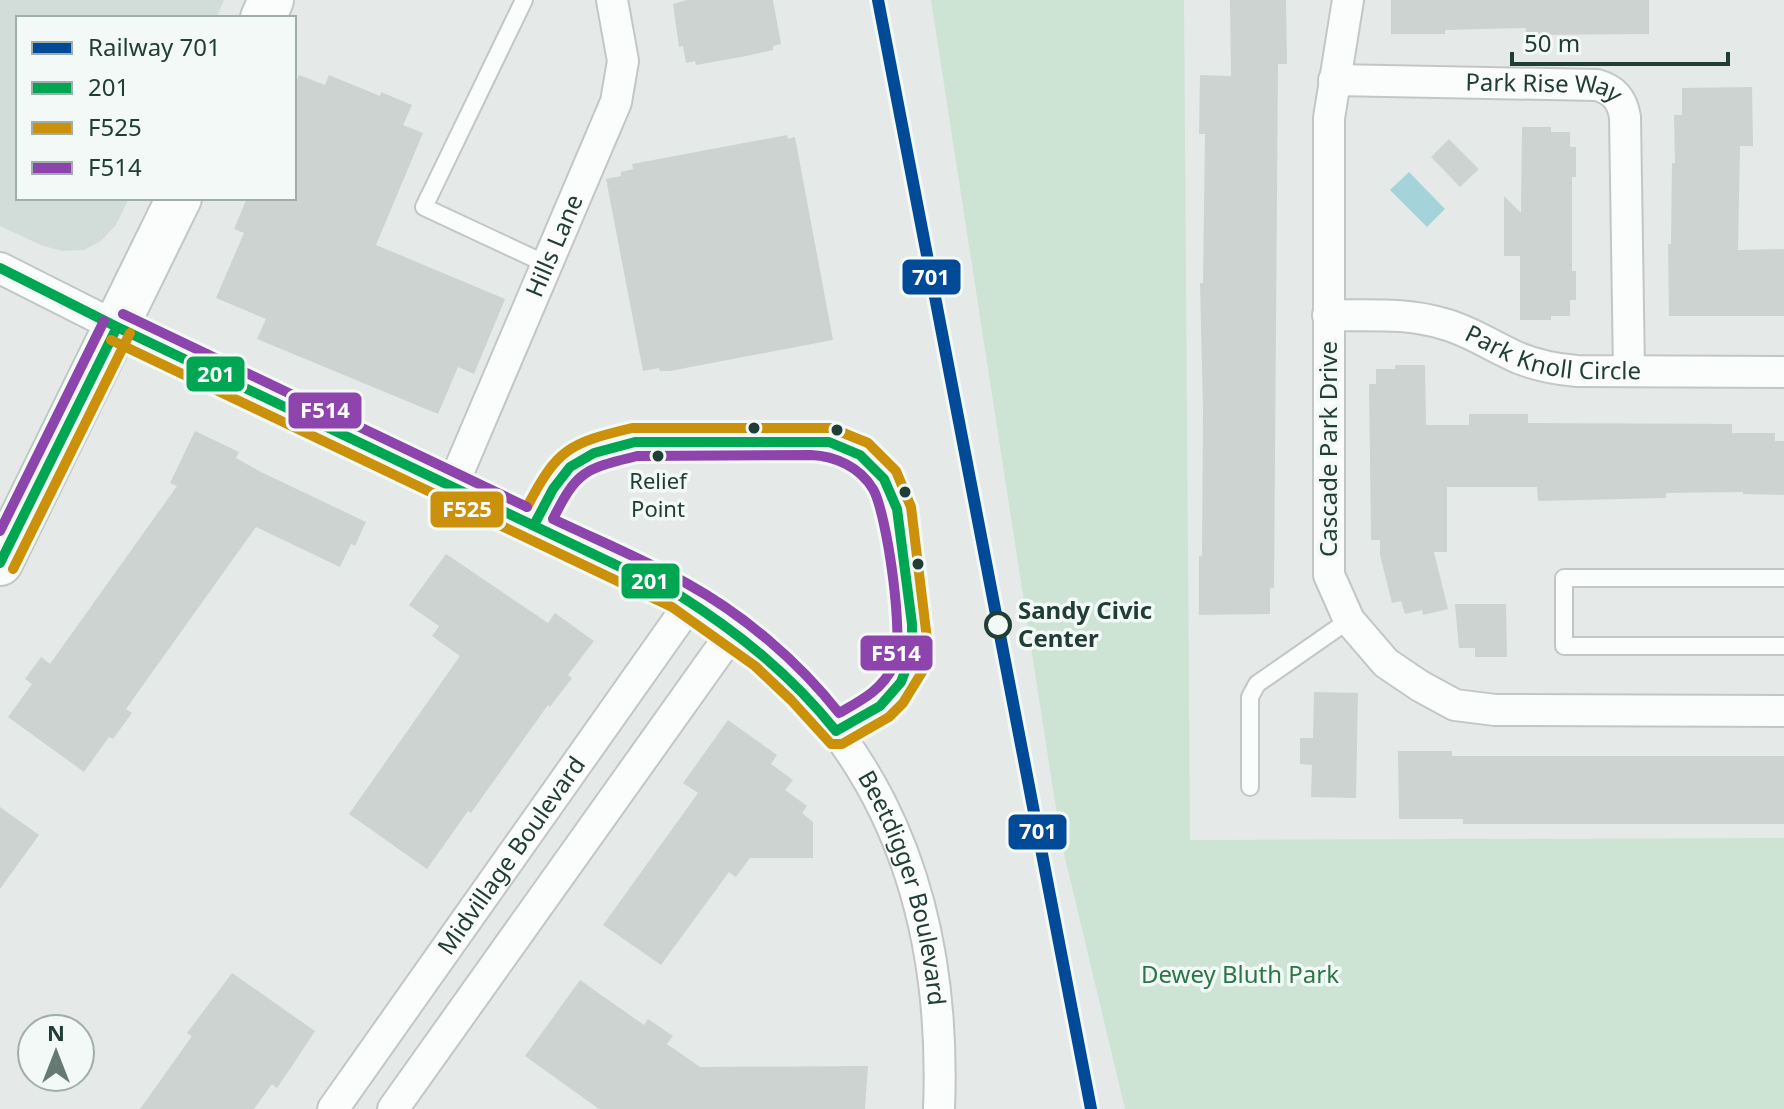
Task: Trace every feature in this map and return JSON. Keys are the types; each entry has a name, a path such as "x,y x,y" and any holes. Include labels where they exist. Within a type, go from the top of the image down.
{"main road":[{"path":"0,563 178,200"}],"street":[{"name":"Hills Lane","path":"452,487 616,102 623,61 612,0"},
{"name":"Cascade Park Drive","path":"1348,0 1329,118 1328,315 1329,575 1349,620 1386,663 1455,705 1495,710 1784,711"},
{"name":"Park Rise Way","path":"1334,80 1597,85 1614,93 1624,108 1625,117 1629,371"},
{"name":"Beetdigger Boulevard","path":"0,268 117,327 661,585 734,630 783,670 815,703 858,762 891,826 912,879 932,961 940,1038 939,1109"},
{"name":"Park Knoll Circle","path":"1328,315 1377,314 1421,318 1464,331 1531,363 1577,371 1784,372"},
{"name":"Midvillage Boulevard","path":"333,1109 691,602"},
{"name":"Midvillage Boulevard","path":"393,1109 734,630"}],"lane":[{"path":"524,0 424,207 546,264"},
{"path":"534,525 556,481 573,462 635,442 829,442 860,455 884,479 897,509 913,639 908,668 892,694 880,706 836,731"},
{"path":"1784,578 1564,578 1564,646 1784,646"},
{"path":"1250,787 1252,690 1349,620"}],"shaded area":[{"path":"0,0 224,0 217,16 16,16 16,200 128,200 116,225 101,241 84,250 63,251 43,246 0,226"}],"green space":[{"name":"Dewey Bluth Park","path":"931,0 1184,0 1190,840 1784,838 1784,1109 1125,1109 1061,841"}],"water":[{"path":"1409,172 1445,209 1427,227 1390,190"}],"building":[{"path":"687,0 773,0 781,44 773,46 773,50 746,56 696,65 695,61 686,63 683,46 679,47 673,4"},
{"path":"1230,0 1286,0 1287,64 1278,64 1274,588 1270,588 1270,614 1199,615 1203,410 1200,283 1203,283 1205,134 1199,134 1200,75 1231,76"},
{"path":"1391,0 1649,0 1649,34 1526,35 1526,28 1391,34"},
{"path":"299,75 325,85 329,75 380,96 381,92 412,105 403,125 423,133 376,245 505,299 474,374 458,367 438,414 257,339 266,319 216,298 244,233 234,229 246,200 296,200 296,82"},
{"path":"1752,87 1753,146 1740,146 1738,250 1784,249 1784,316 1669,316 1668,244 1671,244 1672,163 1675,163 1674,115 1682,115 1682,88"},
{"path":"1522,127 1551,127 1551,132 1570,132 1570,147 1576,147 1576,177 1572,177 1572,271 1576,271 1576,300 1570,300 1570,316 1551,316 1551,320 1520,320 1520,256 1504,256 1504,196 1521,213"},
{"path":"787,135 788,139 795,137 833,340 670,371 660,371 659,368 643,371 606,179 621,176 621,172 633,169 632,164"},
{"path":"1449,139 1479,169 1460,187 1431,157"},
{"path":"1395,365 1425,365 1426,425 1469,425 1469,414 1528,414 1528,423 1732,424 1732,433 1775,433 1775,441 1784,441 1784,495 1666,493 1666,498 1538,501 1537,487 1447,487 1447,552 1434,552 1448,609 1423,615 1422,610 1405,614 1401,601 1392,603 1380,555 1380,540 1371,540 1369,384 1376,384 1376,369 1395,369"},
{"path":"195,431 239,452 236,458 261,472 366,522 355,546 351,544 340,567 256,527 126,709 132,713 113,739 109,737 84,772 8,717 32,684 25,679 41,657 50,664 177,486 170,483"},
{"path":"446,554 548,623 555,613 594,641 568,675 572,678 550,707 548,705 427,869 349,814 460,656 432,636 439,626 409,605"},
{"path":"1455,604 1506,604 1507,657 1475,657 1475,648 1459,648"},
{"path":"1314,692 1358,693 1356,798 1311,797 1312,765 1300,764 1300,738 1313,738"},
{"path":"728,720 777,755 771,764 793,780 785,790 807,806 802,813 813,822 813,858 750,858 736,877 729,872 661,965 603,925 698,793 683,783"},
{"path":"1398,751 1452,751 1452,756 1784,756 1784,824 1463,824 1463,819 1399,819"},
{"path":"0,807 39,835 0,889"},
{"path":"232,973 315,1031 292,1066 277,1088 272,1084 254,1109 140,1109 192,1036 187,1033"},
{"path":"580,980 644,1025 648,1019 673,1036 667,1044 700,1067 868,1066 865,1109 599,1109 525,1056"}],"rail line":[{"name":"701","path":"878,0 1091,1109"}],"transit line":[{"name":"201","path":"0,268 679,595 763,656 801,691 836,731"},
{"name":"F514","path":"123,314 527,507"},
{"name":"F514","path":"0,531 104,321"},
{"name":"201","path":"0,563 117,327"},
{"name":"F525","path":"13,569 130,333"},
{"name":"F525","path":"111,340 672,607 755,666 831,744 842,744 889,717 903,703 922,672 927,639 911,507 896,471 868,443 831,428 632,428 593,439 567,451 547,472 527,507"},
{"name":"201","path":"534,525 553,489 570,467 594,453 635,442 829,442 860,455 884,479 897,509 912,624 912,653 901,682 880,706 836,731"},
{"name":"F514","path":"811,455 846,464 868,481 884,523 893,577 897,630 894,665 877,688 839,713 788,657 729,610 670,574 553,519 569,491 584,474 637,456 811,455"}],"place":[{"name":"Relief Point","path":"658,456"},
{"name":"Sandy Civic Center","path":"998,625"}]}
